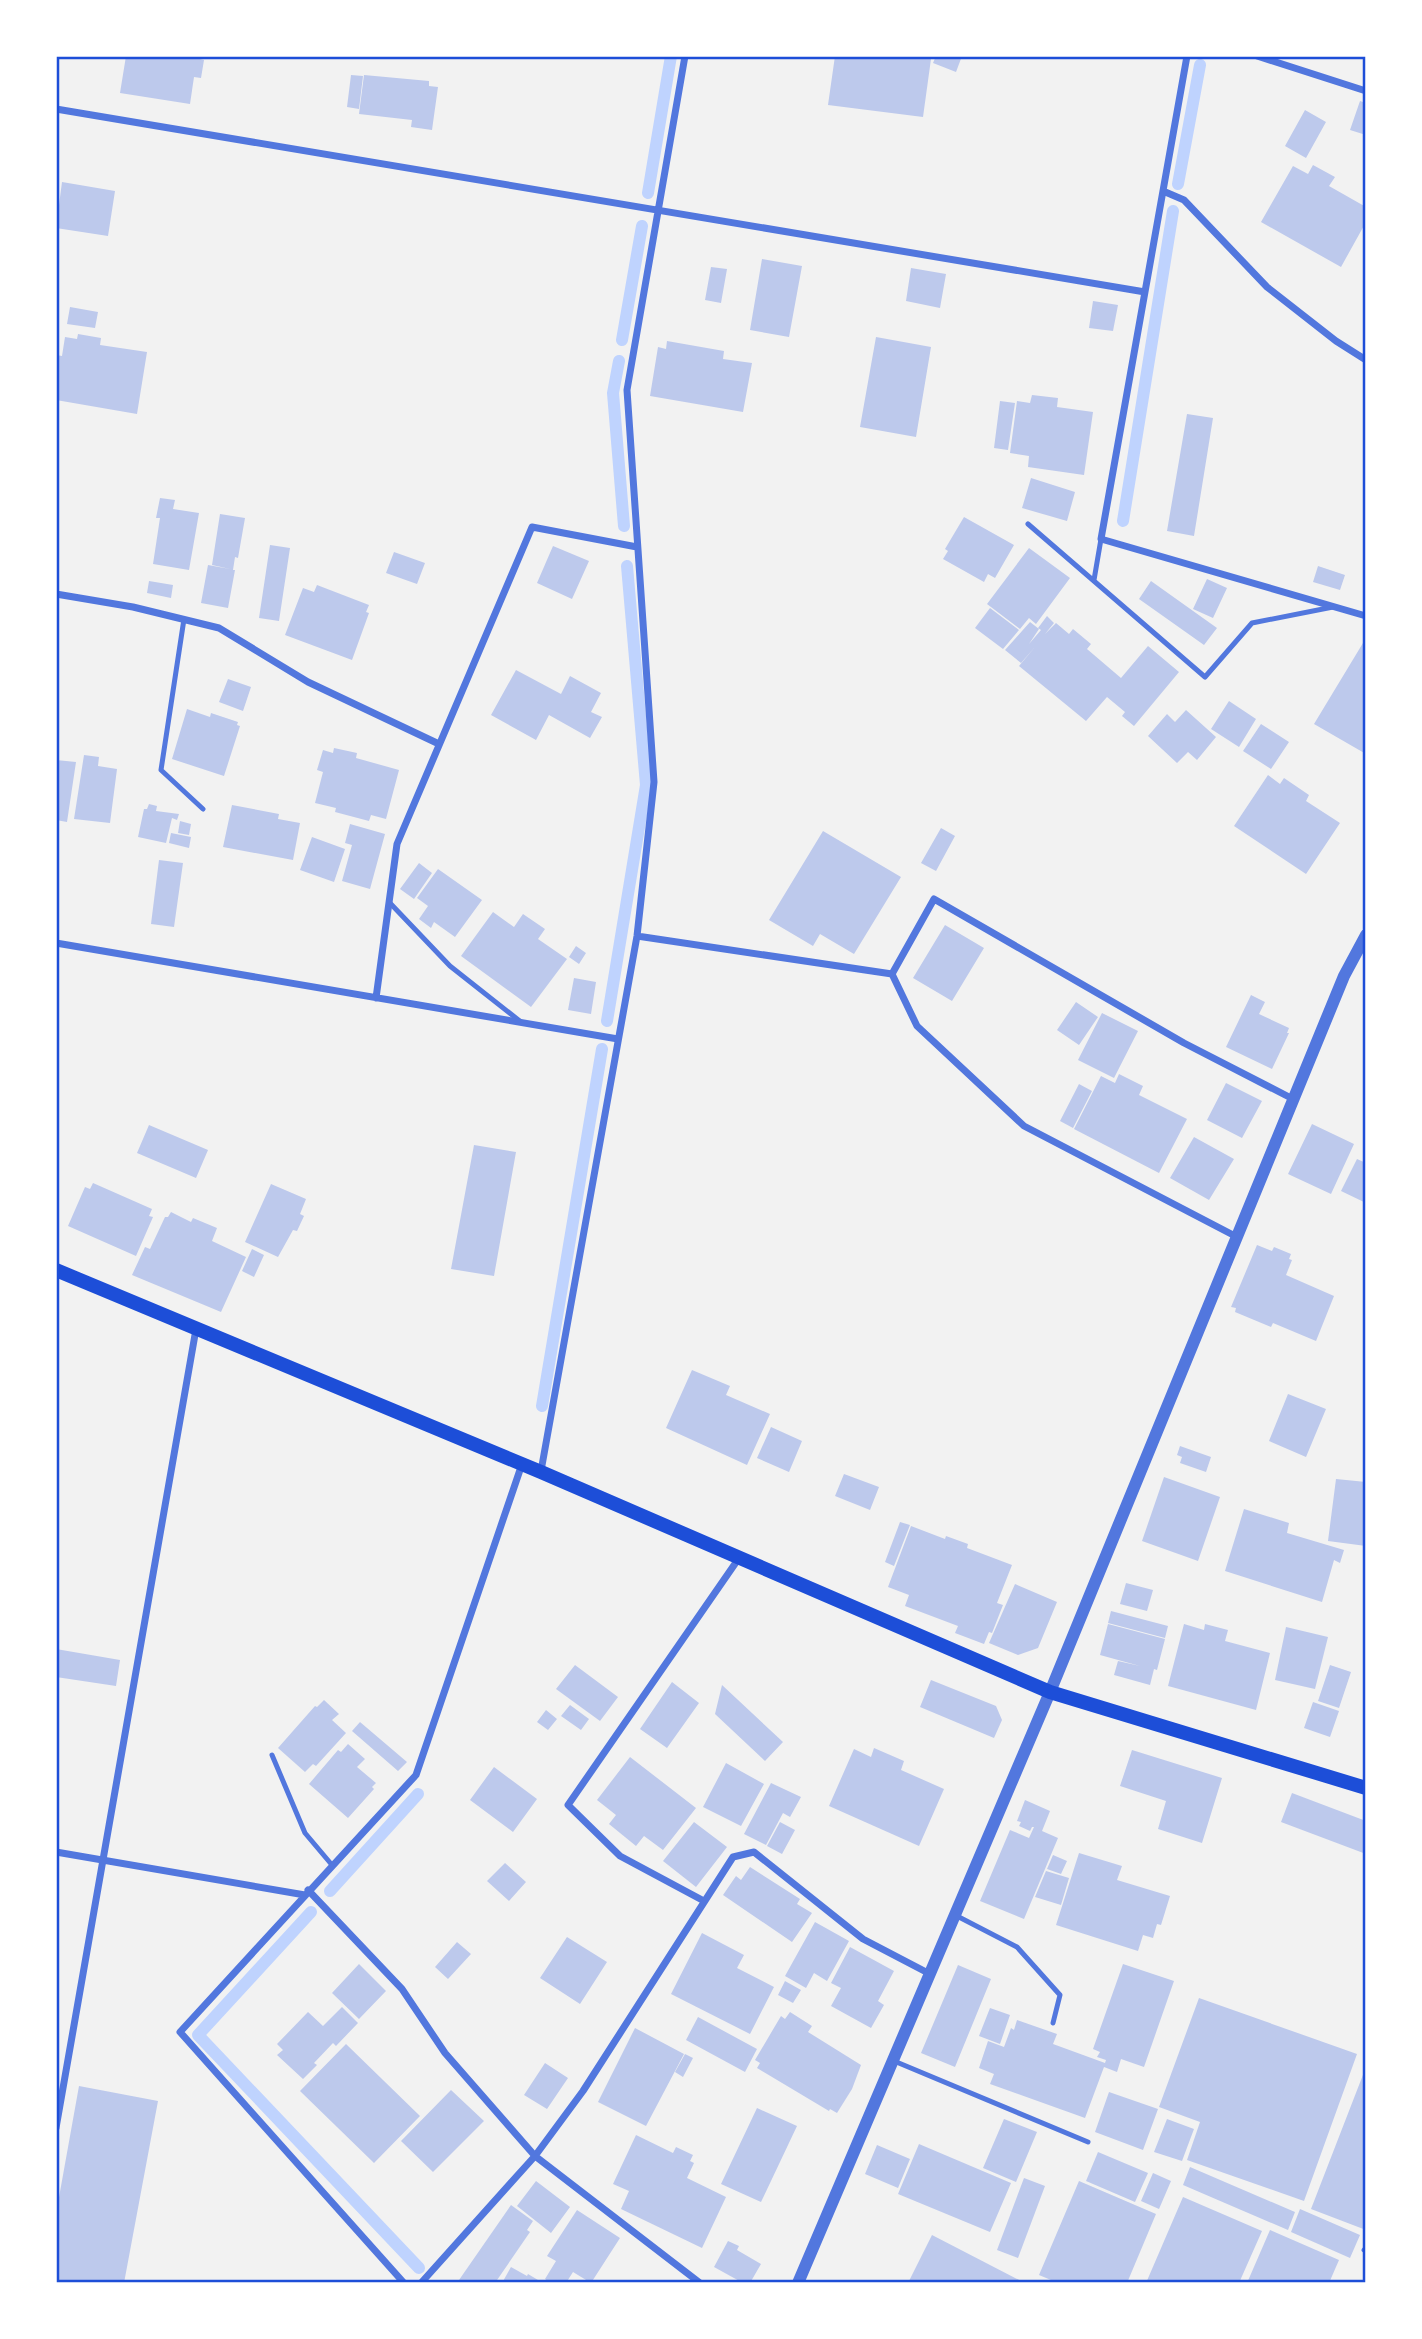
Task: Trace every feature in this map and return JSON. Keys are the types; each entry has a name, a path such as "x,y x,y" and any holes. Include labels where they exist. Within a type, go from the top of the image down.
{"main road":[{"path":"56,1270 541,1472 1050,1692 1366,1788"}],"street":[{"path":"541,1472 637,936 654,782 627,390 685,56"},
{"path":"1186,56 1101,539 1366,616"},
{"path":"1257,56 1366,91"},
{"path":"56,109 1145,292"},
{"path":"1163,191 1184,200 1267,287 1336,341 1366,360"},
{"path":"376,998 397,844 532,527 637,547"},
{"path":"56,594 133,607 219,628 308,682 439,744"},
{"path":"892,974 934,900 1184,1043 1293,1099"},
{"path":"798,2283 1050,1692 1344,976 1366,935"},
{"path":"637,936 892,974"},
{"path":"56,943 618,1039"},
{"path":"892,974 916,1026 1024,1126 1237,1237"},
{"path":"56,2128 196,1329"},
{"path":"404,2283 180,2032 416,1775 522,1464"},
{"path":"704,1901 620,1856 568,1805 739,1558"},
{"path":"56,1852 307,1892 402,1989 445,2053 535,2157 700,2283"},
{"path":"421,2283 535,2157 583,2091 733,1857 754,1852 863,1939 930,1974"}],"lane":[{"path":"1028,524 1205,677 1252,623 1336,606"},
{"path":"1094,581 1101,539"},
{"path":"184,620 161,769 203,809"},
{"path":"388,902 450,965 523,1023"},
{"path":"272,1755 305,1833 332,1865"},
{"path":"955,1914 1017,1947 1052,1985 1060,1995 1053,2023"},
{"path":"893,2061 1088,2142"}],"building":[{"path":"126,56 188,56 204,60 201,78 194,77 190,104 120,93"},
{"path":"835,56 911,56 931,59 923,117 828,105"},
{"path":"936,56 962,56 956,72 933,63"},
{"path":"351,75 363,76 359,109 347,107"},
{"path":"364,75 429,81 429,86 438,87 432,130 411,127 412,120 359,114"},
{"path":"1360,101 1366,103 1366,135 1350,130"},
{"path":"1305,110 1326,122 1306,158 1285,146"},
{"path":"1313,165 1335,177 1329,186 1366,207 1366,222 1341,267 1261,222 1293,166 1308,174"},
{"path":"62,182 115,191 108,236 56,228"},
{"path":"762,259 802,266 789,337 750,330"},
{"path":"711,267 727,269 721,303 705,300"},
{"path":"911,268 946,274 940,308 906,301"},
{"path":"1093,301 1118,305 1113,331 1089,328"},
{"path":"70,307 98,312 95,328 67,324"},
{"path":"78,334 101,338 100,345 147,352 137,414 56,400 56,355 62,356 65,337 77,339"},
{"path":"876,337 931,347 916,437 860,427"},
{"path":"667,341 724,351 723,359 752,363 743,412 650,396 658,347 666,349"},
{"path":"1032,395 1058,398 1057,407 1093,412 1084,475 1028,467 1029,456 1010,453 1017,401 1030,403"},
{"path":"1000,401 1015,403 1008,450 994,448"},
{"path":"1187,414 1213,418 1194,536 1167,531"},
{"path":"1031,478 1075,492 1067,521 1022,508"},
{"path":"160,498 175,500 173,509 199,513 189,570 153,564 160,518 156,518"},
{"path":"220,514 245,518 238,558 235,557 228,608 201,603 208,565 230,569 212,565"},
{"path":"964,517 1014,545 995,578 988,574 984,582 943,559 948,551 945,549"},
{"path":"270,545 290,548 279,621 259,618"},
{"path":"553,546 589,561 572,599 537,583"},
{"path":"1029,548 1070,578 1036,624 1029,618 1020,629 987,604"},
{"path":"394,552 425,563 417,584 386,573"},
{"path":"1318,566 1345,575 1340,590 1313,582"},
{"path":"1207,579 1227,588 1213,618 1193,609"},
{"path":"149,581 173,585 171,598 147,593"},
{"path":"1151,581 1217,628 1204,645 1139,599"},
{"path":"317,585 369,605 366,612 369,613 352,660 285,635 303,588 314,592"},
{"path":"990,608 1019,630 1003,649 975,628"},
{"path":"1047,616 1054,623 1045,634 1056,623 1069,634 1073,629 1091,644 1087,649 1121,678 1148,646 1179,672 1134,726 1122,716 1125,712 1107,697 1086,721 1019,666 1035,647 1021,663 1005,650 1030,622 1039,629 1029,644 1041,630 1038,628"},
{"path":"1366,638 1366,754 1314,724"},
{"path":"516,670 561,694 570,676 601,693 591,712 602,717 590,738 549,715 536,740 491,715"},
{"path":"228,679 251,687 243,711 219,702"},
{"path":"1229,701 1256,719 1239,747 1211,729"},
{"path":"187,709 238,722 237,725 240,726 224,776 172,759"},
{"path":"1186,710 1216,737 1197,760 1188,752 1177,763 1148,736 1167,714 1175,722"},
{"path":"1261,724 1289,742 1271,769 1243,751"},
{"path":"334,748 357,753 356,758 399,770 386,819 371,815 369,821 335,812 336,808 315,803 323,772 317,770 323,750 333,753"},
{"path":"84,755 99,757 98,766 117,769 110,823 74,819"},
{"path":"56,760 76,762 67,822 56,820"},
{"path":"1268,775 1280,784 1284,778 1309,795 1306,801 1340,823 1306,874 1234,826"},
{"path":"149,804 157,806 156,811 179,814 177,820 172,818 166,843 138,837 144,809 147,809"},
{"path":"232,805 279,814 278,819 300,823 293,860 223,847"},
{"path":"180,821 191,824 189,835 178,833"},
{"path":"350,824 385,834 370,889 342,881 352,845 345,843"},
{"path":"941,828 955,836 936,871 921,863"},
{"path":"823,831 901,877 854,954 820,934 813,946 769,920"},
{"path":"171,833 191,837 189,848 169,843"},
{"path":"312,837 345,849 334,882 300,870"},
{"path":"159,860 183,863 174,927 151,924"},
{"path":"419,863 432,873 414,899 400,889"},
{"path":"438,869 482,900 455,937 434,922 431,928 419,919 428,906 417,898"},
{"path":"493,912 514,927 523,914 545,929 538,939 567,959 531,1007 461,956"},
{"path":"945,925 984,948 952,1001 913,978"},
{"path":"576,946 586,953 579,964 569,957"},
{"path":"574,978 596,982 591,1014 568,1010"},
{"path":"1251,995 1265,1002 1259,1014 1289,1028 1272,1069 1226,1047"},
{"path":"1076,1002 1098,1017 1079,1045 1057,1030"},
{"path":"1102,1013 1138,1031 1114,1078 1078,1060"},
{"path":"1119,1074 1143,1086 1139,1095 1187,1119 1159,1173 1074,1129 1101,1076 1115,1083"},
{"path":"1226,1083 1262,1101 1242,1138 1207,1120"},
{"path":"1079,1084 1092,1091 1073,1128 1060,1121"},
{"path":"1312,1124 1354,1144 1331,1194 1288,1174"},
{"path":"149,1125 208,1150 196,1178 137,1153"},
{"path":"1194,1137 1234,1159 1209,1200 1170,1178"},
{"path":"474,1145 516,1152 494,1276 451,1269"},
{"path":"1357,1159 1366,1163 1366,1203 1341,1191"},
{"path":"93,1183 152,1209 149,1216 153,1217 136,1256 68,1226 85,1187 90,1189"},
{"path":"271,1184 306,1199 300,1214 304,1216 297,1231 293,1230 278,1257 245,1242"},
{"path":"171,1212 191,1222 193,1218 217,1228 212,1241 246,1257 221,1312 132,1275 145,1247 150,1249 165,1217"},
{"path":"1257,1245 1272,1251 1274,1247 1291,1254 1289,1259 1292,1260 1286,1275 1334,1296 1316,1341 1273,1323 1271,1327 1235,1312 1236,1308 1231,1307"},
{"path":"252,1249 264,1255 254,1277 242,1271"},
{"path":"692,1370 730,1386 726,1395 770,1414 747,1465 666,1428"},
{"path":"1288,1394 1326,1409 1306,1457 1269,1441"},
{"path":"771,1427 802,1441 789,1472 757,1458"},
{"path":"1180,1446 1211,1457 1206,1472 1180,1463 1182,1457 1177,1455"},
{"path":"844,1474 879,1487 870,1510 835,1496"},
{"path":"1164,1477 1220,1497 1198,1561 1142,1541"},
{"path":"1336,1479 1366,1482 1366,1546 1328,1541"},
{"path":"1244,1509 1289,1523 1287,1533 1344,1550 1340,1563 1334,1560 1322,1602 1225,1571"},
{"path":"900,1522 910,1525 894,1566 885,1562"},
{"path":"911,1526 945,1539 946,1536 968,1544 967,1548 1012,1565 997,1603 1003,1605 992,1633 989,1632 984,1644 955,1633 958,1626 905,1606 909,1595 888,1587"},
{"path":"1126,1583 1153,1590 1147,1611 1120,1604"},
{"path":"1015,1584 1057,1602 1038,1648 1018,1655 989,1643"},
{"path":"1111,1611 1168,1626 1165,1638 1108,1623"},
{"path":"1108,1624 1165,1639 1150,1685 1114,1675 1118,1661 1140,1666 1100,1655"},
{"path":"1184,1624 1204,1630 1205,1624 1228,1630 1225,1641 1270,1653 1256,1710 1168,1686"},
{"path":"1286,1627 1328,1637 1315,1689 1275,1680"},
{"path":"56,1649 120,1660 116,1686 56,1677"},
{"path":"575,1665 618,1697 600,1721 556,1689"},
{"path":"1330,1665 1351,1672 1339,1708 1318,1701"},
{"path":"931,1680 996,1706 1002,1720 994,1738 920,1707"},
{"path":"672,1682 699,1703 667,1748 640,1729"},
{"path":"722,1685 783,1742 765,1761 715,1714"},
{"path":"324,1700 339,1714 332,1720 346,1733 316,1766 313,1764 305,1772 278,1748 315,1706"},
{"path":"1313,1702 1339,1711 1330,1737 1304,1728"},
{"path":"570,1705 589,1719 581,1730 561,1716"},
{"path":"546,1710 557,1719 548,1730 537,1722"},
{"path":"360,1722 407,1762 398,1771 352,1731"},
{"path":"348,1744 365,1759 357,1767 376,1783 372,1787 374,1789 348,1818 309,1784 338,1750 341,1752"},
{"path":"874,1748 904,1761 901,1770 944,1789 919,1846 829,1806 854,1749 871,1757"},
{"path":"1132,1750 1222,1778 1202,1843 1158,1829 1166,1801 1120,1786"},
{"path":"630,1757 696,1808 663,1850 644,1836 636,1846 609,1824 616,1815 597,1800"},
{"path":"726,1763 764,1784 741,1826 703,1807"},
{"path":"494,1767 537,1799 513,1832 470,1800"},
{"path":"771,1783 801,1797 790,1817 783,1813 766,1845 744,1834"},
{"path":"1292,1793 1366,1821 1366,1854 1281,1822"},
{"path":"1025,1800 1050,1811 1042,1831 1058,1838 1024,1919 980,1901 1010,1830 1029,1838 1034,1827 1030,1831 1019,1826 1021,1822 1017,1821"},
{"path":"694,1822 727,1847 696,1887 663,1861"},
{"path":"780,1822 795,1830 782,1854 767,1846"},
{"path":"1079,1853 1122,1866 1117,1880 1170,1896 1161,1925 1157,1924 1153,1938 1143,1935 1138,1951 1056,1925"},
{"path":"1053,1855 1067,1861 1061,1874 1047,1869"},
{"path":"505,1863 526,1882 509,1901 487,1881"},
{"path":"750,1867 800,1899 797,1904 812,1913 792,1942 723,1895 736,1876 741,1880"},
{"path":"1046,1871 1069,1878 1061,1905 1035,1897"},
{"path":"815,1922 849,1941 827,1981 814,1973 806,1988 785,1976"},
{"path":"702,1933 744,1955 737,1968 774,1987 750,2034 671,1994"},
{"path":"567,1937 607,1962 580,2004 540,1978"},
{"path":"457,1942 471,1954 448,1979 435,1967"},
{"path":"850,1947 894,1971 878,2001 884,2005 871,2028 831,2006 841,1988 831,1983"},
{"path":"359,1964 386,1991 359,2019 332,1993"},
{"path":"1123,1964 1174,1981 1144,2067 1121,2059 1117,2072 1104,2067 1085,2118 990,2084 994,2074 979,2068 988,2041 1004,2047 1017,2020 1057,2034 1053,2044 1105,2063 1106,2060 1097,2057 1100,2052 1093,2049"},
{"path":"958,1965 991,1979 955,2067 921,2053"},
{"path":"785,1981 801,1990 793,2003 778,1995"},
{"path":"1199,1998 1357,2054 1304,2201 1187,2160 1200,2122 1159,2107"},
{"path":"342,2007 358,2023 336,2046 333,2043 303,2079 277,2055 283,2050 277,2044 308,2012 323,2026"},
{"path":"990,2008 1010,2015 1000,2044 979,2036"},
{"path":"790,2012 812,2026 808,2032 861,2065 852,2089 837,2113 830,2109 829,2111 757,2068 760,2063 755,2060 781,2016 785,2019"},
{"path":"698,2017 757,2049 745,2072 686,2040"},
{"path":"635,2028 684,2054 646,2126 598,2102"},
{"path":"346,2044 420,2116 374,2163 300,2091"},
{"path":"685,2054 693,2058 683,2077 675,2072"},
{"path":"545,2063 568,2078 547,2109 524,2095"},
{"path":"1366,2067 1366,2230 1311,2209"},
{"path":"79,2086 158,2101 124,2283 56,2283 56,2214"},
{"path":"451,2090 484,2121 433,2172 401,2141"},
{"path":"1109,2092 1158,2109 1143,2150 1095,2132"},
{"path":"757,2108 797,2126 761,2202 721,2184"},
{"path":"1004,2119 1037,2132 1016,2182 983,2168"},
{"path":"1167,2119 1194,2129 1182,2161 1154,2152"},
{"path":"636,2135 673,2153 676,2147 693,2155 690,2161 694,2163 687,2178 726,2197 702,2248 621,2209 629,2191 613,2184"},
{"path":"919,2144 1011,2183 990,2232 898,2194"},
{"path":"877,2145 910,2159 898,2188 865,2174"},
{"path":"1098,2152 1148,2173 1135,2202 1086,2181"},
{"path":"1190,2167 1295,2212 1288,2230 1183,2185"},
{"path":"1153,2173 1171,2181 1159,2209 1141,2201"},
{"path":"1024,2178 1045,2186 1018,2258 997,2250"},
{"path":"536,2181 570,2207 551,2233 517,2206"},
{"path":"1079,2181 1156,2214 1127,2283 1058,2283 1039,2275"},
{"path":"1183,2197 1262,2231 1239,2283 1146,2283"},
{"path":"511,2205 533,2221 527,2230 530,2232 495,2283 464,2283 459,2280"},
{"path":"1300,2209 1360,2235 1350,2258 1291,2232"},
{"path":"577,2210 620,2238 591,2283 573,2272 566,2283 550,2283 545,2279 556,2261 547,2256"},
{"path":"1270,2230 1339,2260 1329,2283 1247,2283"},
{"path":"932,2235 1025,2283 908,2283"},
{"path":"728,2241 739,2246 737,2250 761,2264 750,2283 743,2283 714,2267"},
{"path":"511,2267 527,2276 528,2274 543,2283 502,2283"}],"waterway":[{"path":"648,193 671,56"},
{"path":"1178,184 1200,65"},
{"path":"1123,521 1173,211"},
{"path":"622,340 642,226"},
{"path":"619,361 613,393 624,526"},
{"path":"607,1021 646,785 627,566"},
{"path":"542,1406 602,1049"},
{"path":"330,1891 418,1794"},
{"path":"311,1912 198,2035 419,2268"}]}
